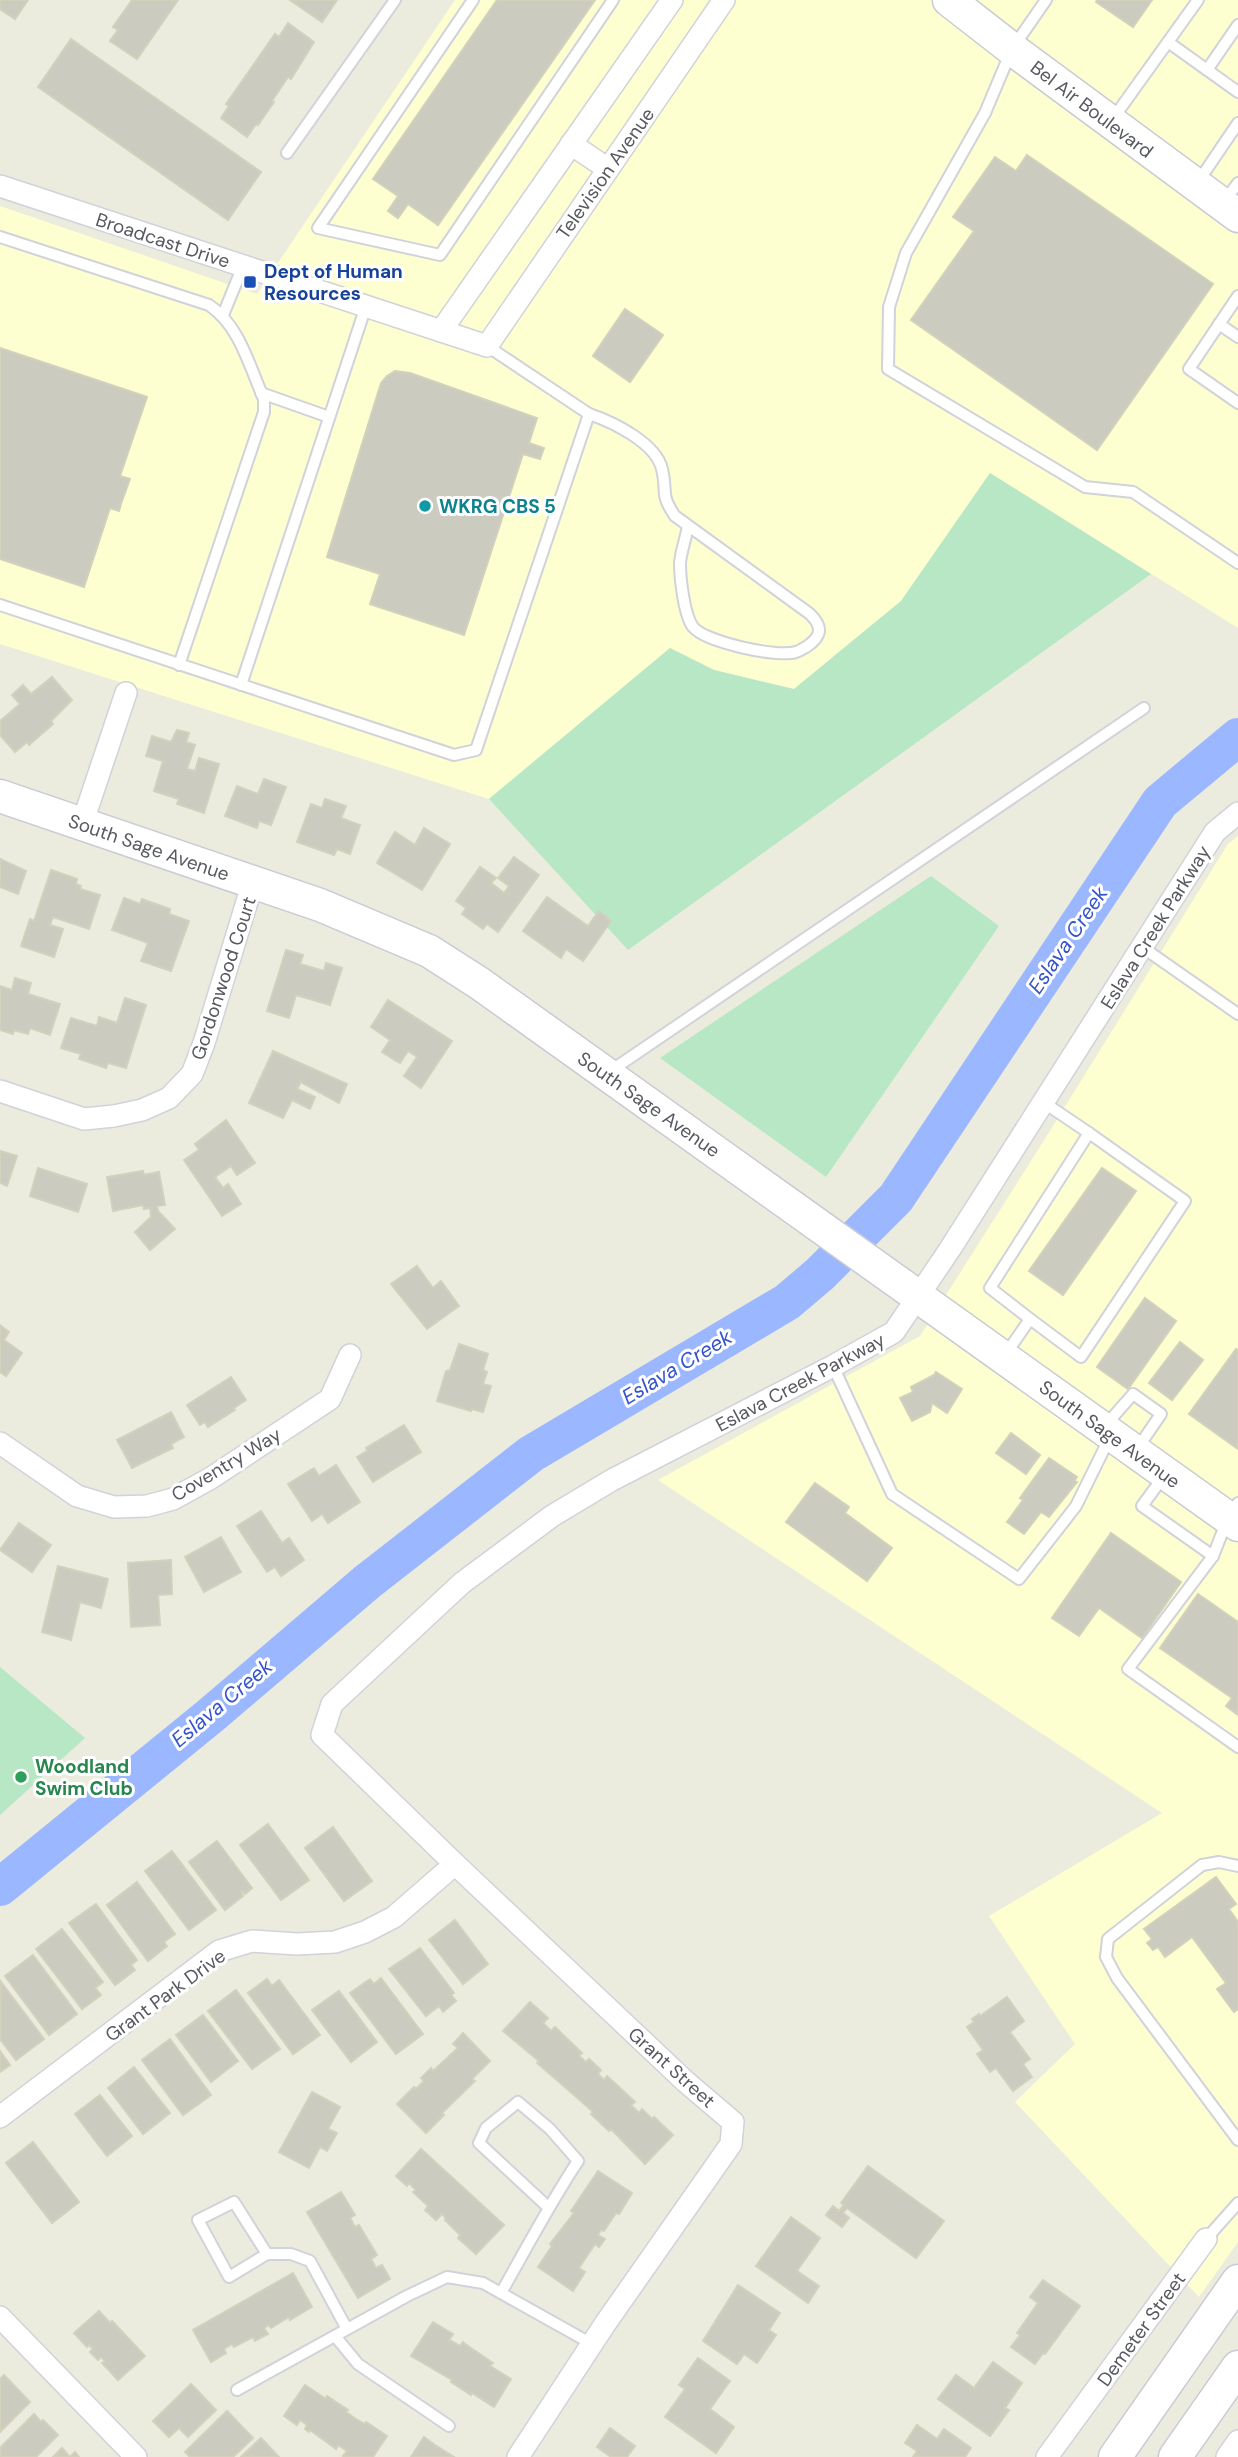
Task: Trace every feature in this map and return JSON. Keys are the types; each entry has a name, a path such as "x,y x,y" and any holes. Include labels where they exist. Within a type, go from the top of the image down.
{"street":[{"path":"441,331 672,0"},
{"name":"Television Avenue","path":"486,346 724,0"},
{"name":"Bel Air Boulevard","path":"949,0 1195,186 1233,201"},
{"path":"571,144 608,169"},
{"name":"Broadcast Drive","path":"0,186 486,346"},
{"path":"82,824 125,693"},
{"name":"South Sage Avenue","path":"0,796 320,905 429,951 479,983 1166,1474 1235,1515"},
{"name":"Eslava Creek Parkway","path":"321,1735 331,1704 462,1583 552,1516 612,1480 894,1332 950,1249 1215,832 1238,813"},
{"name":"Gordonwood Court","path":"0,1091 84,1119 142,1110 169,1098 192,1074 253,882"},
{"name":"Coventry Way","path":"0,1443 77,1496 114,1507 147,1506 173,1499 211,1478 330,1399 350,1356"},
{"name":"Grant Street","path":"321,1735 685,2082 733,2122 731,2144 592,2344 518,2457"},
{"name":"Grant Park Drive","path":"0,2117 219,1951 252,1941 297,1944 335,1942 365,1932 394,1917 455,1864"},
{"name":"Demeter Street","path":"1047,2457 1206,2239"},
{"path":"1115,2457 1238,2281"},
{"path":"0,2317 136,2457"},
{"path":"1175,2457 1238,2367"},
{"path":"1227,2457 1238,2441"}],"lane":[{"path":"287,153 395,0"},
{"path":"473,0 318,228 440,255 613,0"},
{"path":"1046,0 1012,50 985,113 906,253 889,307 888,369 1085,487 1133,492 1238,563"},
{"path":"1110,122 1198,0"},
{"path":"1207,70 1238,25"},
{"path":"1168,42 1238,92"},
{"path":"1195,186 1238,123"},
{"path":"0,237 209,304 223,315 233,328 261,393 265,403 264,412 179,665"},
{"path":"223,315 243,266"},
{"path":"1238,296 1189,369 1238,403"},
{"path":"241,685 366,306"},
{"path":"1219,324 1238,337"},
{"path":"486,346 589,414 613,422 650,449 660,463 663,495 675,516 810,614 818,621 821,631 817,640 796,652 773,652 715,640 701,634 692,625 683,594 680,562 688,526"},
{"path":"261,393 329,417"},
{"path":"0,605 454,755 476,750 589,414"},
{"path":"606,1074 1144,708"},
{"path":"1142,947 1238,1014"},
{"path":"1043,1102 1089,1133 1185,1201 1081,1357 990,1288 1089,1133"},
{"path":"1003,1358 1030,1319"},
{"path":"833,1366 892,1494 1019,1579 1076,1506 1116,1438"},
{"path":"1166,1474 1142,1506 1213,1556"},
{"path":"1235,1515 1213,1556 1128,1670 1238,1747"},
{"path":"1238,1866 1219,1862 1202,1866 1108,1939 1105,1957 1117,1978 1238,2140"},
{"path":"501,2293 578,2161 550,2129 518,2102 486,2128 479,2143 549,2208"},
{"path":"267,2254 234,2202 198,2220 229,2277 267,2254 291,2253 310,2261 347,2329"},
{"name":"Demeter Street","path":"1206,2239 1238,2203"},
{"path":"237,2390 447,2277 483,2283 592,2344"},
{"path":"335,2336 358,2364 449,2426"}],"shaded area":[{"path":"455,0 1238,0 1238,628 990,473 901,601 794,689 714,670 670,648 489,799 0,644 0,206 257,294"},
{"path":"990,473 1151,574 628,950 489,799 670,648 714,670 794,689 901,601"},
{"path":"1238,836 1238,2242 1199,2297 1015,2102 1075,2044 989,1916 1162,1813 658,1480 920,1336 1228,844"},
{"path":"931,876 999,926 826,1177 660,1058"},
{"name":"Woodland Swim Club","path":"0,1667 85,1738 0,1815"}],"building":[{"path":"0,0 28,0 15,19 0,9"},
{"path":"132,0 178,0 137,59 110,41 118,30 113,27"},
{"path":"290,0 337,0 322,22"},
{"path":"497,0 595,0 438,225 408,204 398,218 388,211 398,196 373,179"},
{"path":"1152,0 1133,27 1096,2"},
{"path":"288,23 314,42 291,79 288,77 272,101 274,102 247,137 221,118 229,106 226,104 275,34 279,37"},
{"path":"71,39 261,172 228,220 38,87"},
{"path":"1027,155 1213,284 1097,450 911,320 974,231 953,217 995,157 1016,171"},
{"path":"625,309 663,335 630,382 593,356"},
{"path":"0,348 147,397 120,476 130,479 119,511 110,508 84,587 0,559"},
{"name":"WKRG CBS 5","path":"395,371 410,373 537,418 529,443 544,448 540,459 523,454 464,635 370,604 380,574 327,557 381,383"},
{"path":"52,677 72,700 51,721 53,724 29,745 27,742 15,752 0,735 0,721 20,704 12,695 23,685 31,694"},
{"path":"177,730 189,733 186,742 195,745 187,769 195,771 199,758 219,764 204,813 177,804 179,799 154,791 163,761 146,756 152,736 171,742"},
{"path":"264,779 286,787 271,825 259,821 257,828 225,816 237,786 258,794"},
{"path":"325,799 346,806 341,818 360,825 350,854 337,849 334,855 297,842 311,804 322,808"},
{"path":"424,828 450,844 422,890 377,863 395,832 415,845"},
{"path":"514,857 539,875 498,932 487,924 483,929 462,914 466,908 456,901 480,867 496,878 491,883 504,893 509,886 498,878"},
{"path":"0,859 26,871 18,894 0,887"},
{"path":"51,870 77,879 76,884 81,886 80,889 100,895 89,929 53,917 50,925 63,929 54,957 21,946 30,919 34,921"},
{"path":"547,897 588,926 599,911 611,921 583,961 566,949 561,958 523,931"},
{"path":"124,898 140,904 142,899 170,909 169,914 189,921 171,971 141,961 148,943 112,930"},
{"path":"286,950 303,955 300,964 324,971 326,963 342,968 330,1005 296,995 289,1018 267,1011"},
{"path":"15,978 31,983 28,994 60,1004 50,1035 30,1028 28,1034 14,1030 13,1034 0,1030 0,986 12,990"},
{"path":"125,998 146,1005 126,1068 108,1063 106,1068 79,1059 81,1054 61,1048 71,1018 97,1026 99,1017 117,1023"},
{"path":"388,1000 452,1041 421,1088 404,1076 417,1057 408,1051 400,1063 382,1052 390,1040 371,1027"},
{"path":"273,1051 347,1084 339,1103 301,1082 297,1089 315,1097 310,1109 292,1100 283,1118 249,1103"},
{"path":"226,1120 255,1163 237,1175 231,1166 215,1177 223,1188 228,1184 241,1204 222,1216 184,1160 199,1150 195,1144"},
{"path":"0,1151 17,1156 7,1186 0,1183"},
{"path":"38,1168 87,1184 78,1212 30,1196"},
{"path":"1102,1168 1136,1191 1063,1295 1029,1271"},
{"path":"143,1171 144,1175 159,1172 165,1205 157,1206 158,1211 175,1229 150,1250 135,1232 151,1217 150,1208 144,1209 143,1205 113,1211 107,1177"},
{"path":"417,1266 433,1288 441,1281 459,1306 427,1329 391,1284"},
{"path":"1145,1298 1176,1321 1128,1389 1097,1367"},
{"path":"0,1325 9,1332 4,1340 22,1353 6,1376 0,1372"},
{"path":"1180,1342 1203,1360 1172,1400 1149,1383"},
{"path":"459,1344 488,1354 483,1370 487,1372 483,1384 491,1386 483,1412 437,1401 446,1371 450,1370"},
{"path":"1236,1349 1238,1350 1238,1449 1189,1414"},
{"path":"936,1372 962,1389 947,1413 932,1403 930,1412 912,1421 900,1398 913,1392 911,1387"},
{"path":"231,1377 246,1400 208,1427 205,1422 200,1425 187,1405"},
{"path":"171,1412 184,1437 171,1444 173,1448 132,1468 117,1440"},
{"path":"404,1425 421,1452 373,1482 357,1457 367,1451 366,1448"},
{"path":"1011,1433 1040,1455 1026,1474 996,1453"},
{"path":"1049,1458 1077,1477 1074,1481 1077,1482 1049,1517 1041,1512 1024,1534 1007,1522 1023,1500 1020,1498"},
{"path":"336,1465 360,1502 328,1523 322,1514 312,1521 288,1484 314,1468 319,1476"},
{"path":"815,1483 849,1507 845,1513 892,1548 867,1581 786,1522"},
{"path":"261,1511 282,1543 289,1538 304,1560 281,1576 275,1567 267,1572 237,1526"},
{"path":"19,1523 51,1545 32,1572 0,1550"},
{"path":"1111,1533 1181,1582 1142,1638 1099,1608 1079,1636 1052,1618"},
{"path":"221,1537 241,1572 204,1592 185,1557"},
{"path":"171,1560 172,1594 158,1595 160,1625 131,1627 128,1563"},
{"path":"58,1566 108,1579 101,1608 80,1602 71,1640 42,1632"},
{"path":"1198,1594 1238,1622 1238,1715 1226,1706 1232,1698 1160,1648"},
{"path":"268,1824 309,1880 281,1900 240,1845"},
{"path":"333,1827 372,1881 344,1901 305,1848"},
{"path":"217,1841 252,1888 245,1894 241,1892 243,1896 225,1910 189,1862"},
{"path":"172,1851 216,1910 189,1930 145,1871"},
{"path":"1216,1877 1236,1904 1229,1909 1238,1922 1238,2009 1234,2012 1217,1989 1226,1983 1192,1937 1165,1957 1158,1947 1153,1950 1147,1943 1152,1939 1144,1929"},
{"path":"137,1882 175,1934 164,1942 167,1946 148,1961 107,1905"},
{"path":"96,1904 137,1960 131,1965 135,1970 115,1985 69,1923"},
{"path":"455,1920 488,1964 463,1984 429,1940"},
{"path":"62,1929 103,1982 95,1988 101,1995 82,2009 36,1949"},
{"path":"420,1948 454,1993 451,1995 456,2001 443,2012 439,2006 426,2016 389,1969"},
{"path":"33,1955 77,2014 49,2035 5,1976"},
{"path":"381,1978 423,2034 396,2054 350,1993 370,1979 374,1984"},
{"path":"267,1979 272,1986 279,1980 320,2035 293,2054 248,1993"},
{"path":"1,1982 44,2039 16,2060 0,2039"},
{"path":"236,1990 280,2049 252,2069 208,2011"},
{"path":"339,1991 377,2042 351,2062 312,2010"},
{"path":"1007,1997 1024,2021 1010,2032 1030,2059 1023,2064 1032,2077 1013,2091 996,2068 990,2072 977,2054 983,2050 967,2027 974,2022 972,2019"},
{"path":"530,2002 548,2018 543,2023 551,2031 555,2027 582,2053 579,2056 586,2062 589,2059 601,2070 598,2074 604,2080 607,2076 635,2102 631,2105 639,2113 642,2109 673,2135 645,2164 611,2129 609,2131 591,2114 593,2112 537,2063 539,2061 503,2031"},
{"path":"203,2015 238,2061 211,2082 176,2035"},
{"path":"463,2033 490,2061 426,2133 397,2104 424,2081 421,2078 431,2068 433,2071 458,2048 453,2044"},
{"path":"170,2039 211,2095 183,2115 142,2060"},
{"path":"0,2051 10,2065 0,2072"},
{"path":"134,2067 170,2113 143,2134 108,2088"},
{"path":"312,2092 340,2107 328,2129 337,2133 327,2151 320,2147 309,2168 279,2152"},
{"path":"100,2095 132,2136 107,2156 75,2114"},
{"path":"33,2142 79,2202 52,2223 6,2163"},
{"path":"421,2149 504,2225 476,2254 458,2238 460,2235 442,2214 436,2220 425,2210 428,2206 413,2192 416,2190 396,2176"},
{"path":"868,2166 944,2221 916,2258 847,2208 843,2213 849,2218 842,2227 826,2215 833,2206 839,2211 844,2205 841,2203"},
{"path":"598,2171 632,2193 619,2214 616,2213 604,2231 601,2230 598,2235 605,2239 599,2247 595,2244 579,2268 585,2272 573,2291 538,2267"},
{"path":"341,2192 355,2215 350,2218 355,2227 359,2225 377,2255 371,2259 376,2268 382,2265 390,2279 358,2298 307,2212"},
{"path":"791,2217 820,2238 797,2271 819,2286 808,2303 756,2266"},
{"path":"293,2273 312,2307 290,2320 289,2317 271,2328 267,2326 264,2328 268,2334 255,2341 253,2337 234,2347 232,2344 224,2349 226,2353 211,2362 193,2330"},
{"path":"1043,2280 1080,2306 1035,2364 1011,2347 1020,2335 1017,2333 1038,2303 1030,2297"},
{"path":"738,2285 780,2313 769,2330 776,2335 757,2363 744,2354 737,2364 703,2341"},
{"path":"99,2311 145,2356 118,2380 102,2363 105,2361 101,2357 98,2360 90,2352 93,2349 89,2345 87,2347 74,2333"},
{"path":"433,2322 453,2334 449,2340 460,2346 463,2342 493,2363 490,2366 511,2379 494,2407 411,2356"},
{"path":"698,2358 730,2381 710,2409 734,2427 716,2453 665,2417 685,2389 679,2385"},
{"path":"993,2362 1022,2383 1005,2408 1009,2410 990,2436 938,2399 956,2375 974,2388"},
{"path":"4,2375 30,2402 0,2432 0,2379"},
{"path":"191,2384 216,2410 188,2437 179,2428 169,2437 153,2421"},
{"path":"305,2385 326,2399 327,2396 356,2419 365,2424 366,2422 387,2436 373,2457 345,2457 343,2456 347,2451 338,2445 336,2449 310,2430 309,2432 305,2429 307,2425 300,2420 297,2425 284,2416"},
{"path":"227,2411 253,2438 233,2457 190,2457 185,2452"},
{"path":"34,2414 58,2435 36,2457 0,2457 0,2448"},
{"path":"917,2425 937,2439 944,2429 971,2448 965,2457 913,2457 917,2451 905,2443"},
{"path":"610,2428 635,2446 627,2457 611,2457 597,2447"},
{"path":"424,2437 435,2445 454,2457 411,2457"},
{"path":"261,2438 279,2457 241,2457"},
{"path":"62,2448 70,2457 53,2457"}],"waterway":[{"name":"Eslava Creek","path":"0,1887 210,1716 367,1582 531,1454 787,1302 820,1274 896,1198 1160,802 1238,737"}],"place":[{"name":"Dept of Human Resources","path":"250,282"},
{"name":"WKRG CBS 5","path":"425,506"},
{"name":"Woodland Swim Club","path":"21,1777"}]}
